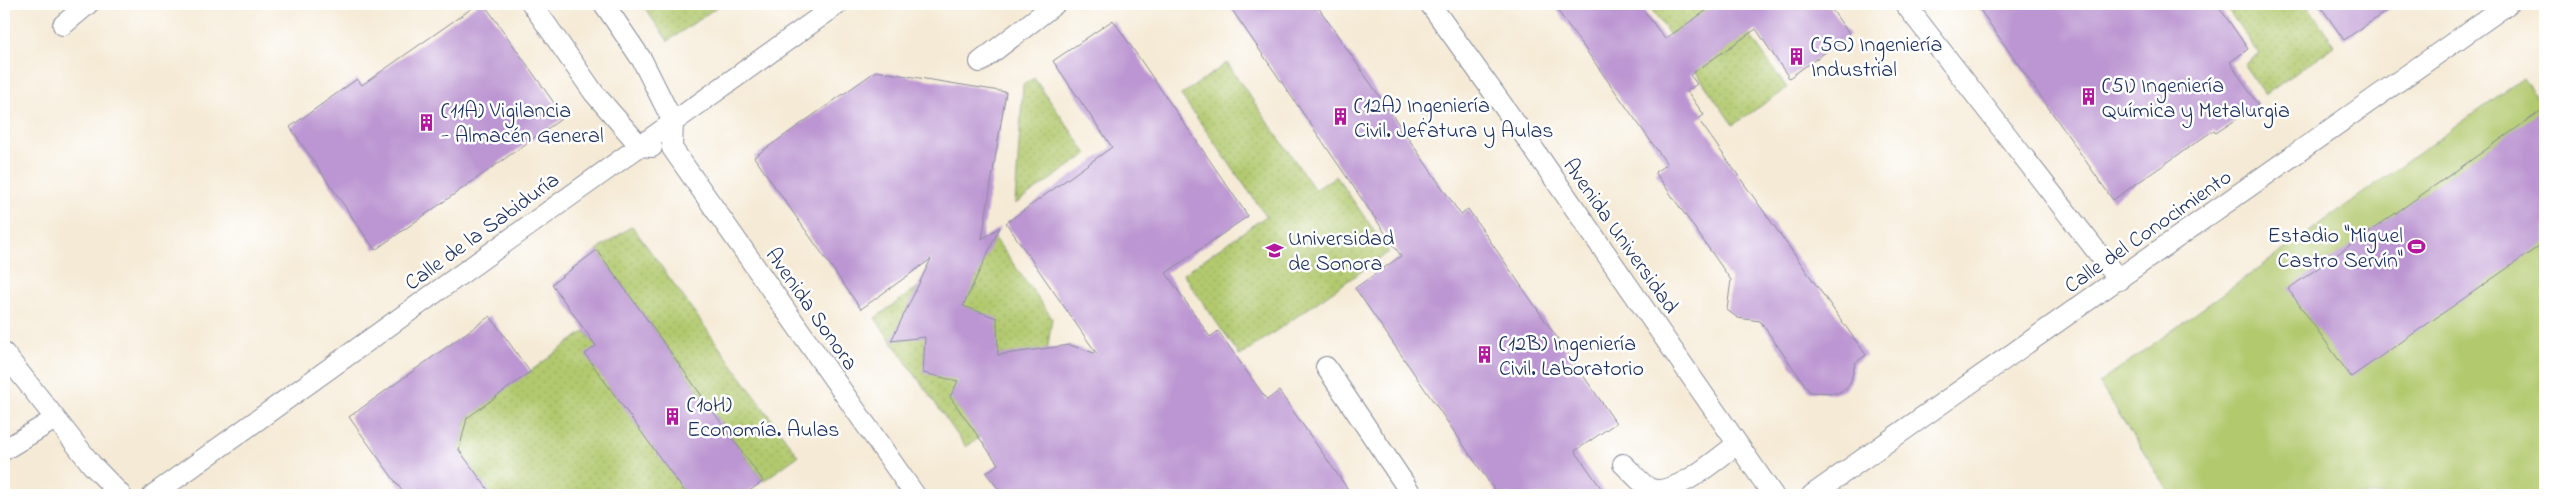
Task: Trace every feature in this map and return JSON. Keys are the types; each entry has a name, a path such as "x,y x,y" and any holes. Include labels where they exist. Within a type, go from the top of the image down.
{"lane":[{"path":"63,25 88,4"},
{"path":"532,4 594,93 640,146 672,148 673,122 642,60 604,4"},
{"name":"Calle de la Sabiduría","path":"153,495 838,4"},
{"path":"980,62 1055,4"},
{"name":"Avenida Universidad","path":"1430,4 1524,135 1773,495"},
{"path":"1905,4 2119,280"},
{"name":"Calle del Conocimiento","path":"1812,495 2508,4"},
{"name":"Avenida Sonora","path":"672,148 915,495"},
{"path":"4,353 55,419 121,495"},
{"path":"1326,367 1412,495"},
{"path":"4,450 55,419"},
{"path":"1623,464 1649,488 1664,490 1678,486 1737,444"}],"green space":[{"path":"642,4 721,4 668,41"},
{"path":"1648,4 1728,4 1787,88 1733,125"},
{"path":"2224,4 2306,4 2335,45 2265,95 2244,65 2259,54"},
{"path":"1227,63 1315,190 1336,176 1389,252 1240,356 1183,274 1266,216 1181,95"},
{"path":"1034,78 1087,154 1015,204 1023,85"},
{"name":"Estadio \"Miguel Castro Servín\"","path":"2523,78 2545,111 2545,495 2171,495 2099,383"},
{"path":"632,226 798,456 763,481 597,250"},
{"path":"992,234 1052,318 1041,393 966,447 875,318"},
{"path":"585,331 596,346 670,471 687,495 491,495 459,450 467,418"}],"building":[{"name":"(11A) Vigilancia - Almacén General","path":"478,4 484,4 564,117 375,250 290,127 357,79 362,85"},
{"name":"(12B) Ingeniería Civil. Laboratorio","path":"1228,4 1316,4 1461,215 1468,209 1616,423 1575,451 1606,495 1498,495 1355,288 1401,256"},
{"path":"1553,4 1639,4 1665,39 1716,4 1828,4 1850,35 1789,78 1756,29 1690,75 1697,84 1687,91 1704,115 1698,119 1866,355 1855,363 1851,381 1846,389 1837,393 1810,392 1760,321 1738,318 1727,310 1731,280 1655,172 1667,164"},
{"path":"1976,4 2217,4 2248,49 2230,62 2258,105 2216,133 2214,130 2113,200"},
{"path":"2319,4 2397,4 2344,40"},
{"path":"1113,20 1248,216 1166,273 1210,337 1218,331 1267,400 1279,391 1352,495 1003,495 986,473 998,464 950,397 958,381 923,373 925,337 891,341 931,259 861,309 754,157 876,71 1006,92 982,239 1000,227 963,306 997,318 998,355 1070,345 1097,354 1006,223 1112,147 1053,61"},
{"path":"2545,108 2545,242 2351,377 2288,289"},
{"name":"(10H) Economía. Aulas","path":"597,250 763,481 744,495 687,495 585,354 596,346 552,284"},
{"path":"490,316 530,372 467,418 459,450 492,495 405,495 349,417"}],"place":[{"name":"(5O) Ingeniería Industrial","path":"1797,56"},
{"name":"(5I) Ingeniería Química y Metalurgia","path":"2088,97"},
{"name":"(12A) Ingeniería Civil. Jefatura y Aulas","path":"1340,117"},
{"name":"(11A) Vigilancia - Almacén General","path":"427,122"},
{"name":"Estadio \"Miguel Castro Servín\"","path":"2417,247"},
{"name":"Universidad de Sonora","path":"1274,250"},
{"name":"(12B) Ingeniería Civil. Laboratorio","path":"1485,355"},
{"name":"(10H) Economía. Aulas","path":"673,416"}]}
